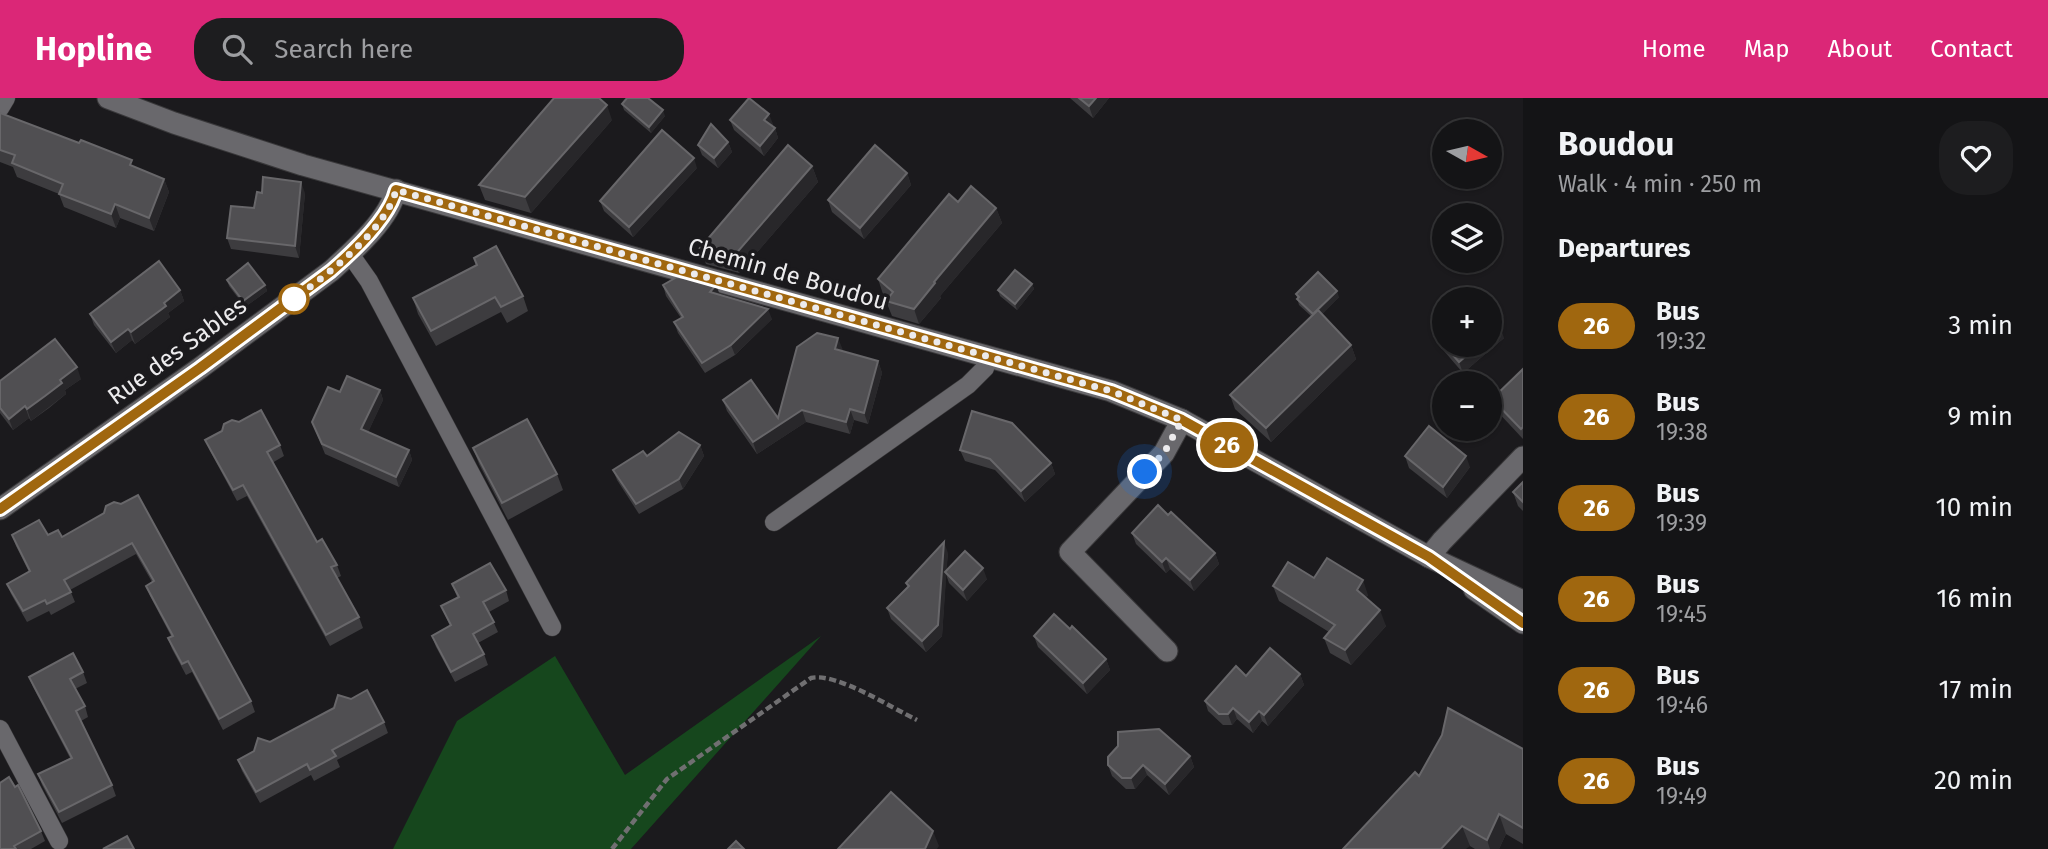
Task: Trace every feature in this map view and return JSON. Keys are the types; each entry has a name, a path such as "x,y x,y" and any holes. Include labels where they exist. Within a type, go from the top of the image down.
{"street":[{"name":"Chemin de Boudou","path":"108,98 174,123 303,165 1111,391 1182,420 1429,557 1523,601"},
{"name":"Rue des Sables","path":"0,509 200,368 331,271 350,254 393,204 396,190"},
{"path":"1167,651 1070,552 1164,453 1182,420"},
{"path":"1429,557 1523,457"},
{"name":"Chemin de Boudou","path":"1429,557 1523,623"}],"lane":[{"path":"0,108 6,98"},
{"path":"350,254 369,281 552,627"},
{"path":"774,522 968,385 985,368 988,356"},
{"path":"0,729 59,841"}],"path":[{"path":"612,849 667,779 811,678 820,676 838,681 917,720"}],"green space":[{"path":"821,636 631,849 393,849 457,721 555,656 625,775"}],"building":[{"path":"554,98 599,98 607,105 525,197 479,185"},
{"path":"627,98 648,98 663,110 649,127 622,104"},
{"path":"749,98 769,114 764,120 775,128 760,146 730,120"},
{"path":"1079,98 1096,98 1089,106"},
{"path":"0,113 132,160 130,165 164,179 149,218 115,204 111,214 59,194 63,184 12,163 15,155 0,150"},
{"path":"711,124 728,142 714,158 698,145"},
{"path":"662,130 694,158 629,227 600,201"},
{"path":"788,145 812,166 733,257 700,248"},
{"path":"875,145 907,173 860,228 828,200"},
{"path":"263,177 301,182 295,246 227,238 231,206 254,208 257,192 262,193"},
{"path":"971,186 996,208 914,309 886,301 893,292 878,279 949,194 958,202"},
{"path":"496,246 523,296 501,307 495,297 431,331 413,298 477,265 474,258"},
{"path":"159,261 180,290 164,303 166,306 131,332 128,329 111,342 90,314"},
{"path":"248,263 265,285 243,301 227,280"},
{"path":"1015,270 1032,284 1015,304 998,290"},
{"path":"1318,272 1337,291 1313,314 1297,299 1299,297 1296,294"},
{"path":"684,276 716,285 710,292 768,309 731,345 702,363 674,322 683,317 663,285"},
{"path":"1318,310 1351,345 1266,428 1230,395"},
{"path":"817,333 838,338 835,349 878,361 864,413 850,409 846,422 802,410 753,442 723,400 751,380 778,418 797,347"},
{"path":"55,339 77,367 60,380 62,383 9,419 0,408 0,381"},
{"path":"1523,369 1521,429 1502,409 1502,389"},
{"path":"347,376 380,390 361,429 409,450 396,477 322,444 312,422 328,387 340,392"},
{"path":"261,410 280,445 267,452 317,542 322,539 337,565 331,567 359,617 326,635 243,485 233,490 205,440 222,431 224,424 232,420 239,422"},
{"path":"972,411 1012,423 1051,463 1021,491 990,459 960,450"},
{"path":"527,419 557,474 502,503 473,448"},
{"path":"1429,426 1432,428 1432,441 1448,441 1466,456 1443,487 1405,456"},
{"path":"679,432 700,445 679,479 636,504 613,470 643,451 647,456"},
{"path":"1523,482 1523,502 1513,492"},
{"path":"138,495 251,701 219,719 188,661 182,664 168,638 173,636 146,586 154,581 132,543 64,580 71,592 47,604 45,600 23,611 7,584 30,571 12,535 39,520 48,535 58,530 62,537 104,513 106,506 114,502 121,504"},
{"path":"1158,505 1168,515 1171,512 1215,553 1190,580 1166,558 1162,562 1132,533"},
{"path":"944,542 938,625 922,641 887,608 909,586 906,583"},
{"path":"965,551 983,568 963,590 945,572"},
{"path":"1327,558 1363,580 1357,590 1380,610 1345,650 1324,638 1335,625 1273,586 1288,562 1314,578"},
{"path":"490,563 506,590 483,602 494,622 473,634 484,654 451,672 432,636 451,625 441,606 459,597 452,584"},
{"path":"1054,614 1070,629 1072,626 1106,659 1083,683 1034,636"},
{"path":"1270,648 1300,674 1264,715 1259,711 1249,722 1233,708 1228,714 1219,714 1205,701 1236,666 1246,676"},
{"path":"73,653 83,672 70,679 85,706 76,711 112,785 59,812 38,774 72,758 29,677"},
{"path":"367,690 384,722 332,750 336,756 310,770 307,764 256,792 238,760 254,751 258,738 270,742 334,708 338,695 351,699"},
{"path":"1448,708 1523,749 1523,828 1499,814 1487,840 1462,826 1441,849 1343,849 1415,772 1419,776 1442,735"},
{"path":"1159,729 1190,756 1165,784 1143,765 1131,778 1122,778 1108,765 1108,757 1118,746 1118,732"},
{"path":"9,777 15,787 18,785 41,831 14,846 16,849 0,849 0,783"},
{"path":"891,792 933,831 925,849 838,849"},
{"path":"127,836 134,849 103,849"},
{"path":"736,841 744,849 728,849"}],"bus line":[{"name":"26","path":"0,509 200,368 331,271 350,254 393,204 396,190 1111,391 1182,420 1429,557 1523,623"}],"route":[{"path":"294,299 287,304 350,254 393,204 396,190 1111,391 1182,420 1164,453 1145,472"}]}
